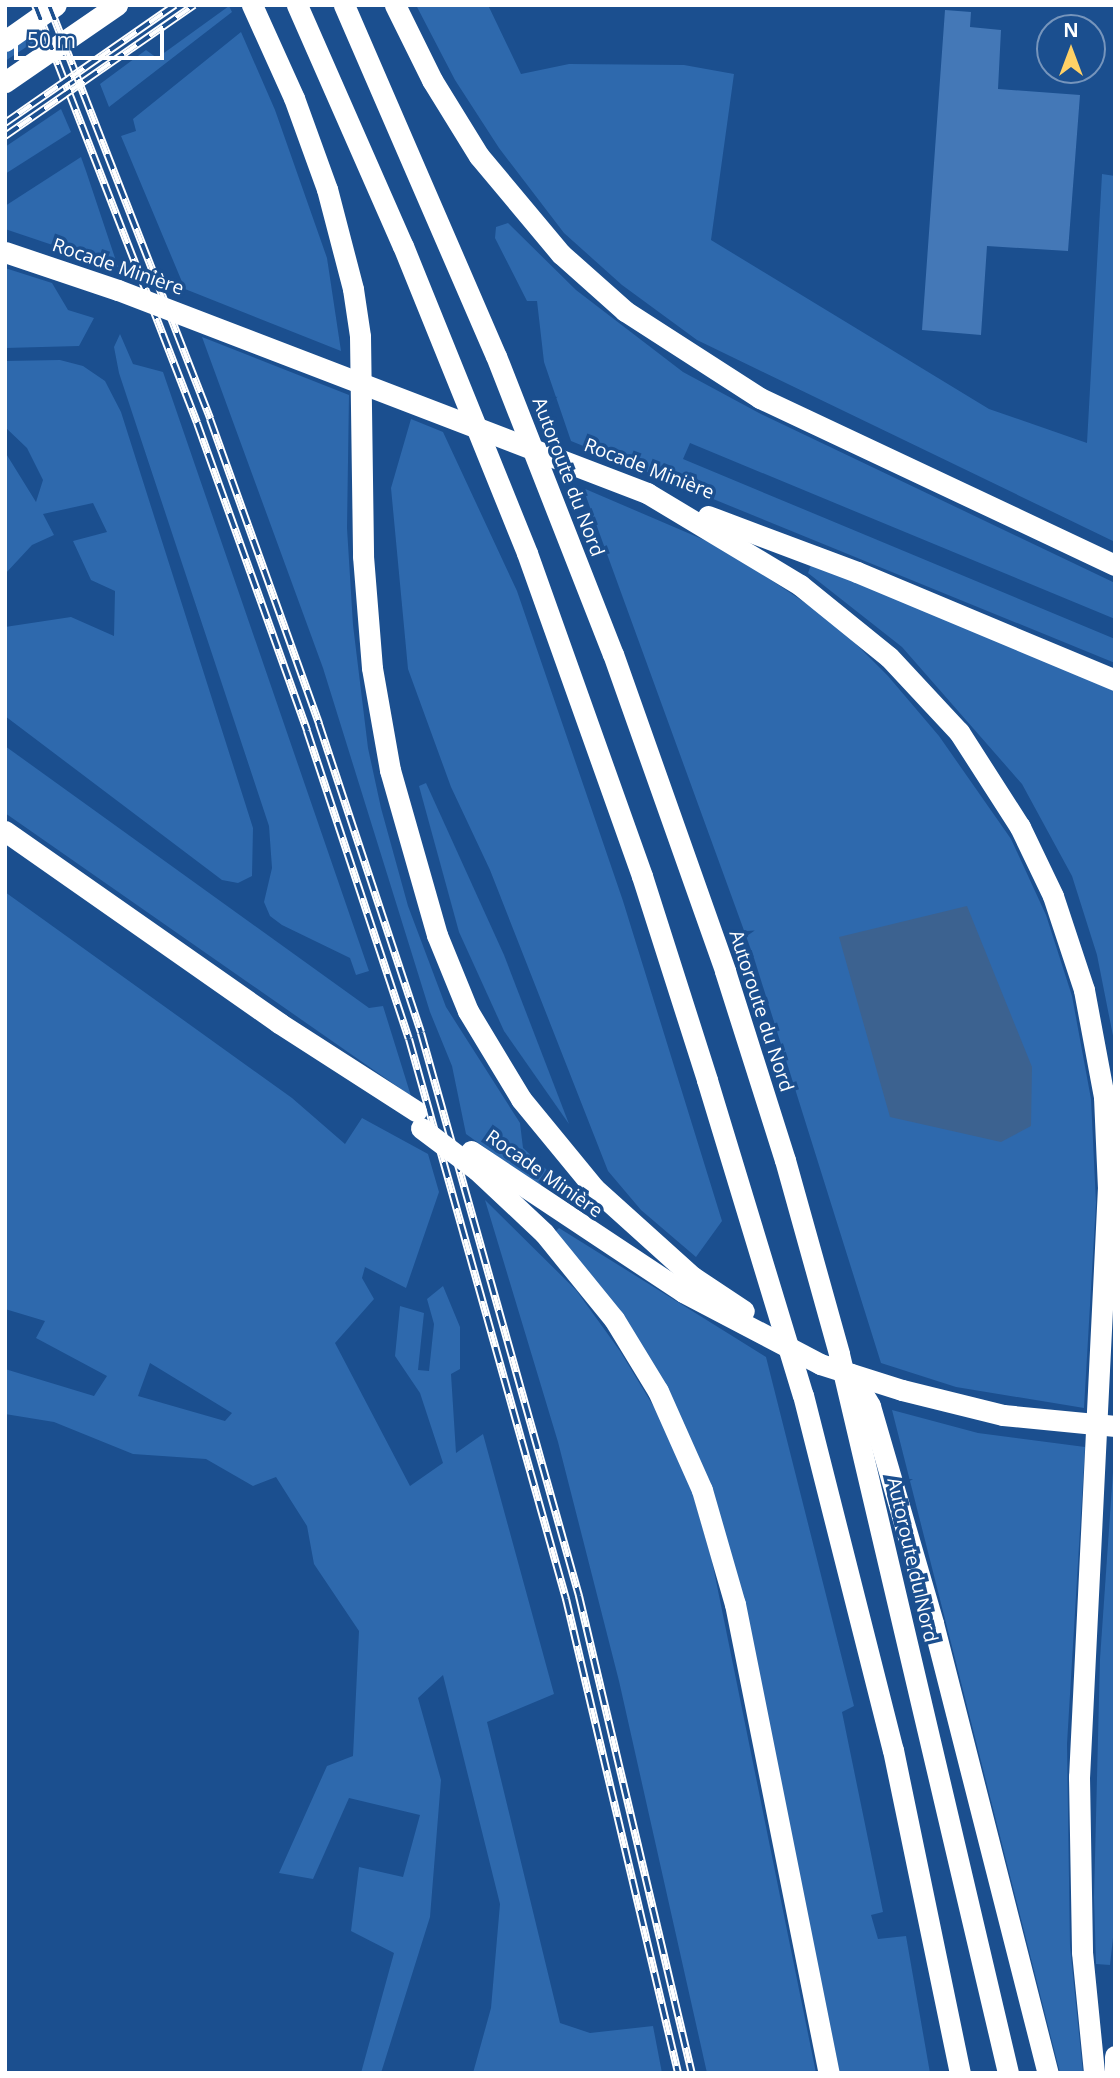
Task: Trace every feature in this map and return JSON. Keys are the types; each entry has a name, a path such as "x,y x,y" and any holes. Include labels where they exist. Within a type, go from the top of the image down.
{"highway":[{"path":"5,41 56,5"},
{"path":"5,82 117,5"},
{"name":"Autoroute du Nord","path":"344,5 496,356 648,748 781,1147 839,1354 1008,2073"},
{"path":"396,5 432,80 479,156 561,254 625,311 760,398 1115,565"},
{"path":"297,6 403,246 527,553 691,1029 803,1395 893,1750 959,2070"},
{"path":"256,14 327,189 353,289 360,337 363,556 372,668 400,815 437,935 468,1011 522,1099 594,1188 688,1284"},
{"name":"Rocade Minière","path":"5,252 118,290 857,572 1115,680"},
{"path":"647,493 800,585 889,657 959,732 1020,828 1053,896 1084,990 1104,1097 1108,1187 1079,1777 1081,1938 1094,2073"},
{"name":"Rocade Minière","path":"5,831 418,1119 474,1161 688,1284 820,1364 902,1390 1003,1415 1115,1426"},
{"path":"474,1161 544,1233 614,1319 658,1391 702,1490 735,1604 829,2073"},
{"path":"839,1354 870,1406 900,1505 1048,2073"},
{"path":"1115,2056 1115,2071"}],"shaded area":[{"path":"416,5 488,5 521,74 569,64 684,65 734,74 711,240 989,409 1087,443 1102,174 1115,176 1115,542 697,340 622,285 564,233 499,148 455,80"},
{"path":"229,6 232,12 109,107 100,84 146,50 157,58"},
{"path":"30,32 34,42 5,61 5,50"},
{"path":"241,32 275,110 327,258 341,351 185,289 121,136 136,131 133,119"},
{"path":"61,109 71,132 5,174 5,147"},
{"path":"81,157 118,267 5,229 5,206"},
{"path":"508,223 576,290 683,372 759,413 1115,583 1115,619 690,443 683,459 1115,639 1115,663 571,441 544,362 537,301 527,301 495,238 496,227"},
{"path":"5,268 52,283 68,310 94,318 79,346 5,348"},
{"path":"120,334 133,364 163,372 369,971 356,975 350,958 282,925 270,916 264,902 272,868 269,826 119,373 114,347"},
{"path":"202,337 349,395 347,528 353,625 368,748 381,808 408,906 446,1007 520,1123 523,1148 547,1170 540,1187 466,1134 452,1066 430,1012 323,668"},
{"path":"60,360 83,366 105,381 121,412 253,828 252,876 238,883 222,880 5,716 5,627 71,617 114,636 115,591 91,580 73,541 107,532 93,503 43,514 54,535 32,545 5,574 5,452 36,502 43,480 27,448 5,427 5,361"},
{"path":"411,419 443,432 517,591 623,901 722,1221 696,1257 641,1210 608,1171 490,870 451,787 408,669 391,488"},
{"path":"583,488 723,548 834,622 888,676 939,736 1011,839 1046,915 1072,996 1091,1099 1096,1203 1084,1408 956,1387 881,1363 754,958"},
{"path":"812,562 1115,691 1115,1046 1097,955 1072,876 1022,784 902,647 808,573"},
{"path":"5,746 369,1008 383,1006 411,1096 5,813"},
{"path":"426,783 504,955 569,1124 504,1031 459,932 419,786"},
{"path":"5,892 292,1098 345,1144 362,1118 428,1154 439,1192 406,1288 365,1267 362,1278 374,1299 335,1343 410,1486 443,1463 420,1393 395,1356 400,1306 424,1313 418,1370 429,1371 434,1324 427,1299 443,1286 460,1327 460,1369 451,1374 456,1453 483,1434 554,1694 487,1722 560,2023 590,2033 653,2026 662,2073 473,2073 491,2008 500,1904 443,1675 418,1698 441,1780 430,1917 381,2073 361,2073 394,1953 351,1931 359,1867 403,1877 420,1815 349,1798 313,1879 279,1873 327,1766 353,1756 359,1631 314,1564 307,1526 276,1477 253,1486 206,1459 133,1454 54,1422 5,1414 5,1369 94,1396 107,1376 36,1338 45,1321 5,1309","holes":["150,1363 232,1413 225,1421 138,1396"]},
{"path":"967,906 1032,1067 1031,1126 1001,1142 890,1117 839,937"},
{"path":"485,1200 576,1290 620,1351 663,1422 692,1491 712,1561 816,2073 707,2073 619,1681 558,1442"},
{"path":"559,1228 766,1357 854,1706 842,1712 883,1912 871,1915 878,1939 906,1936 930,2073 838,2073 787,1821 664,1383 631,1327 554,1233"},
{"path":"892,1410 978,1433 1085,1447 1067,1744 1070,1946 1083,2073 1060,2073"},
{"path":"1115,1443 1115,1920 1110,1965 1096,1964 1094,1897 1100,1659"}],"building":[{"path":"945,10 971,12 970,27 1001,30 998,89 1080,95 1068,251 987,246 981,335 922,330"}],"railway":[{"path":"35,5 197,423 307,731 409,1039 566,1599 678,2073"},
{"path":"49,5 210,419 319,724 421,1033 579,1596 692,2073"},
{"path":"5,123 175,5"},
{"path":"5,136 194,5"}]}
